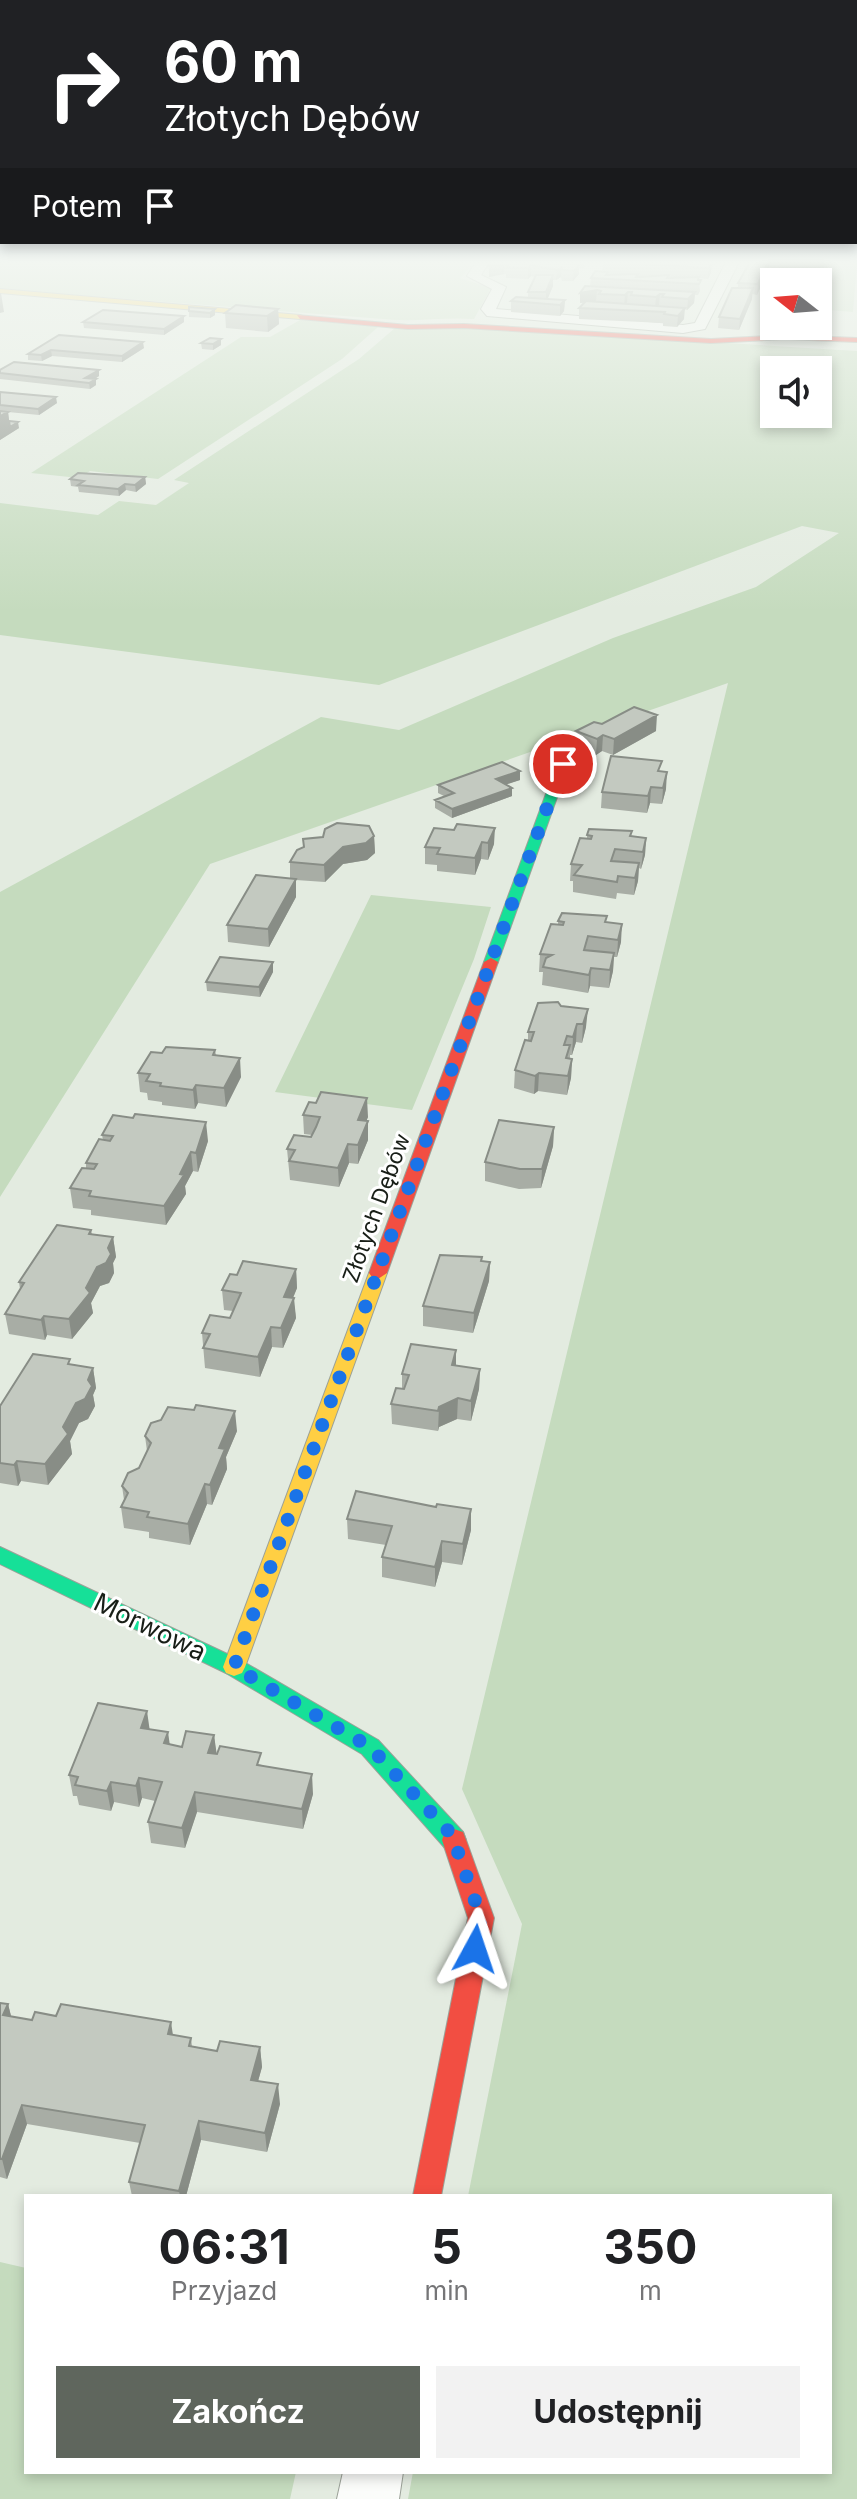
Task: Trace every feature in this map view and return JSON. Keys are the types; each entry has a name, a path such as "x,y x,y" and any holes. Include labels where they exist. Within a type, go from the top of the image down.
{"street":[{"name":"Złotych Dębów","path":"234,1667 563,764"},
{"name":"Morwowa","path":"0,1555 234,1667 370,1747 452,1835 481,1918 427,2194"},
{"path":"368,2499 373,2474"}],"green space":[{"path":"177,379 312,379 158,479 90,471 79,478 31,473"},
{"path":"329,379 760,379 760,428 832,428 832,379 857,379 857,2499 408,2499 413,2474 832,2474 832,2194 468,2194 522,1924 462,1789 728,683 210,864 0,1197 0,892 321,717 399,730 613,638 756,587 839,533 802,526 379,685 0,635 0,503 98,515 119,501 156,505 189,483 174,480"},
{"path":"371,895 491,907 474,959 412,1110 275,1092"},
{"path":"0,2262 24,2268 24,2474 296,2474 290,2499 0,2499"}],"building":[{"path":"50,379 96,379 89,383"},
{"path":"0,392 56,397 38,409 0,405"},
{"path":"78,473 145,477 135,485 125,484 118,489 78,485 84,481 70,479"},
{"path":"634,707 657,715 614,739 603,735 597,739 576,731 594,722 602,724"},
{"path":"611,756 662,761 658,771 667,772 663,788 651,787 648,796 602,792"},
{"path":"502,762 520,771 496,779 512,788 452,809 435,800 454,793 438,785"},
{"path":"337,823 369,826 374,836 366,843 343,847 324,865 290,862 297,850 304,847 303,839 323,837 325,829"},
{"path":"457,824 495,828 488,843 482,842 475,858 437,854 440,848 425,847 434,828 454,830"},
{"path":"589,829 632,831 630,836 646,838 643,852 615,849 611,861 639,863 635,878 618,876 617,882 574,875 582,865 571,864 580,838 591,839 592,836 587,835"},
{"path":"256,875 296,879 268,929 227,925"},
{"path":"562,913 607,916 605,922 622,924 618,940 588,936 584,950 614,953 610,970 591,968 589,975 543,967 546,958 552,955 540,954 551,924 563,925 564,922 558,921"},
{"path":"220,957 273,962 259,987 206,982"},
{"path":"558,1002 561,1006 588,1009 583,1024 577,1024 573,1037 567,1036 564,1045 570,1045 566,1058 572,1059 568,1076 539,1073 535,1076 515,1070 525,1040 531,1041 534,1032 528,1032 538,1003"},
{"path":"166,1047 215,1050 213,1055 240,1058 224,1088 196,1085 193,1090 160,1086 161,1083 146,1081 150,1074 138,1073 151,1052 162,1053"},
{"path":"321,1092 367,1098 358,1120 368,1121 358,1145 348,1144 338,1168 289,1161 295,1150 287,1149 294,1135 311,1137 316,1127 320,1117 303,1115 309,1102 316,1103"},
{"path":"135,1114 206,1122 196,1153 191,1152 180,1174 184,1175 164,1206 89,1196 91,1191 70,1188 82,1168 94,1169 97,1164 86,1163 99,1139 110,1141 113,1136 102,1135 113,1115 133,1118"},
{"path":"499,1120 554,1127 542,1169 520,1169 485,1162"},
{"path":"57,1225 113,1237 108,1248 111,1254 106,1263 97,1267 86,1288 90,1293 69,1319 44,1316 41,1320 5,1314 24,1283 19,1282"},
{"path":"440,1255 482,1257 481,1261 490,1262 474,1313 423,1306"},
{"path":"243,1261 296,1269 284,1297 294,1298 281,1328 271,1327 258,1357 203,1348 210,1334 202,1333 210,1315 230,1318 241,1293 222,1290 230,1274 237,1275"},
{"path":"411,1344 456,1350 452,1365 480,1369 471,1401 458,1398 439,1407 438,1411 391,1404 396,1388 404,1389 409,1375 402,1374"},
{"path":"33,1354 70,1359 68,1364 93,1368 88,1380 92,1386 85,1399 76,1403 63,1427 68,1434 45,1464 0,1463 0,1406"},
{"path":"196,1405 235,1411 219,1448 225,1449 210,1485 205,1484 188,1524 147,1517 149,1512 121,1507 128,1493 122,1486 128,1473 139,1468 151,1443 145,1436 151,1423 161,1420 168,1407 194,1410"},
{"path":"356,1491 436,1507 437,1504 471,1509 463,1544 442,1541 435,1567 382,1557 392,1526 347,1519"},
{"path":"98,1703 147,1711 141,1728 168,1732 164,1743 182,1747 186,1731 214,1735 208,1753 217,1754 220,1746 261,1753 257,1765 312,1774 302,1809 195,1792 182,1828 148,1822 162,1782 139,1778 136,1786 111,1782 107,1791 75,1785 78,1777 69,1775"},
{"path":"0,2003 8,2004 3,2015 32,2020 35,2012 56,2016 61,2004 171,2022 168,2034 191,2038 189,2046 217,2051 220,2041 260,2047 251,2080 278,2084 265,2133 199,2121 179,2191 129,2182 145,2125 22,2105 0,2159"}],"traffic: fast":[{"path":"491,962 563,764"},
{"path":"0,1555 234,1667 370,1747 454,1840"}],"traffic: slow":[{"path":"234,1667 378,1273"}],"traffic: jam":[{"path":"378,1273 491,962"},
{"path":"427,2194 481,1918 454,1840"}],"route":[{"path":"475,1949 481,1918 452,1835 370,1747 234,1667 563,764"}]}
